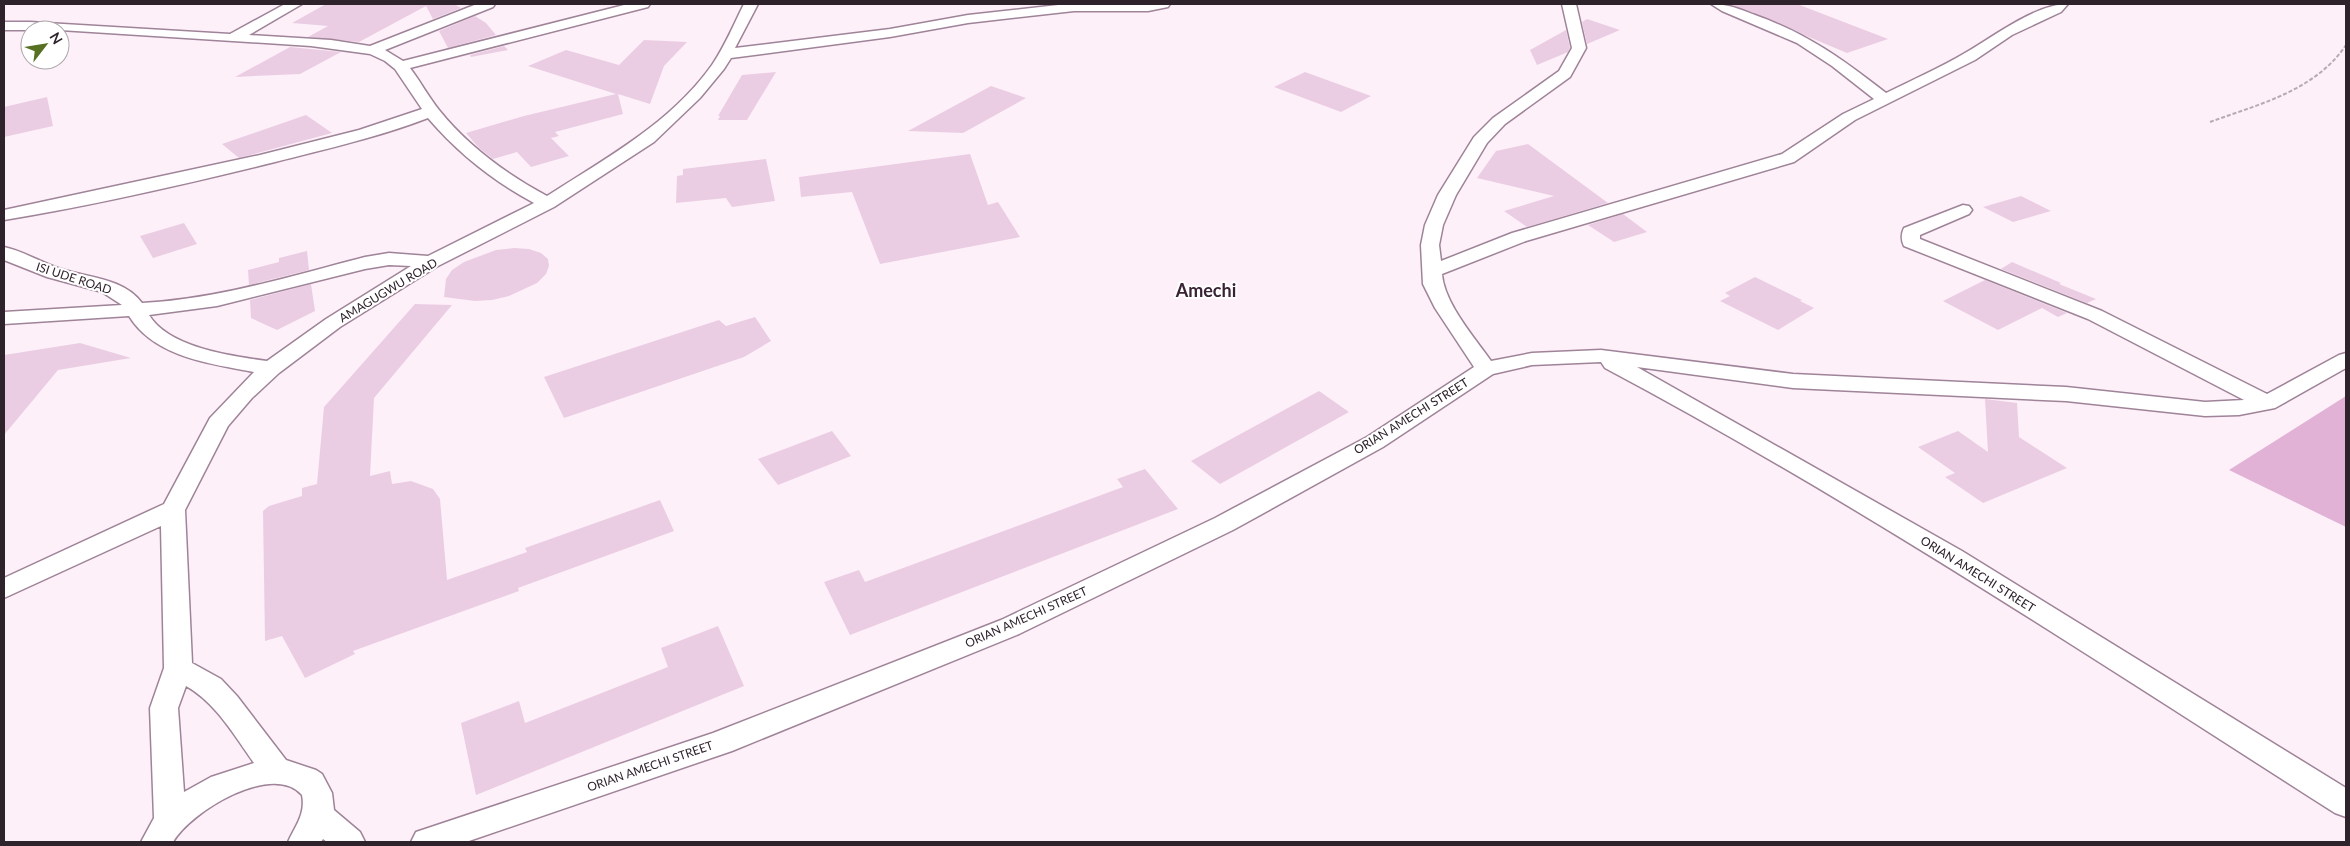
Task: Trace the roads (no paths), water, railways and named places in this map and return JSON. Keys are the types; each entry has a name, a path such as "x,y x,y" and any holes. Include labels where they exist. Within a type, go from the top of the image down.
{"street":[{"path":"233,38 295,4"},
{"path":"372,50 488,4"},
{"path":"400,66 643,4"},
{"name":"AMAGUGWU ROAD","path":"178,668 173,510 218,423 244,393 271,368 333,323 431,262 548,203 648,139 695,95 719,66 751,4"},
{"path":"726,54 890,33 968,19 1074,7 1148,7 1163,4"},
{"path":"1486,369 1445,308 1433,284 1430,245 1434,225 1456,180 1480,140 1499,121 1565,74 1579,48 1569,4"},
{"path":"1718,4 1728,10 1788,33 1825,54 1884,98"},
{"path":"1431,272 1512,240 1782,160 1849,117 1970,57 2007,32 2061,4"},
{"path":"4,26 66,26 331,44 372,50 393,60 400,66 432,111 455,139 489,167 522,190 548,203"},
{"path":"4,215 103,196 269,158 389,127 432,111"},
{"path":"1963,210 1911,232 1911,242 2094,315 2267,402"},
{"name":"ISI UDE ROAD","path":"4,253 52,272 118,292 134,304 148,327 176,345 218,359 271,368"},
{"path":"4,318 137,311 216,300 365,263 389,259 431,262"},
{"name":"ORIAN AMECHI STREET","path":"1601,356 1668,392 1952,557 2346,804"},
{"name":"ORIAN AMECHI STREET","path":"427,842 722,742 1010,628 1224,524 1367,446 1423,412 1486,369 1532,359 1601,356 1793,381 2066,394 2205,409 2239,408 2267,402 2346,359"},
{"path":"4,588 173,510"},
{"path":"159,836 164,708 178,668 211,687 227,704 277,771"},
{"path":"159,836 193,802 221,785 250,774 277,771 298,774 312,783 319,798 318,815 304,842"},
{"path":"318,815 350,842"}],"district":[{"name":"Amechi","path":"1206,290"}]}
